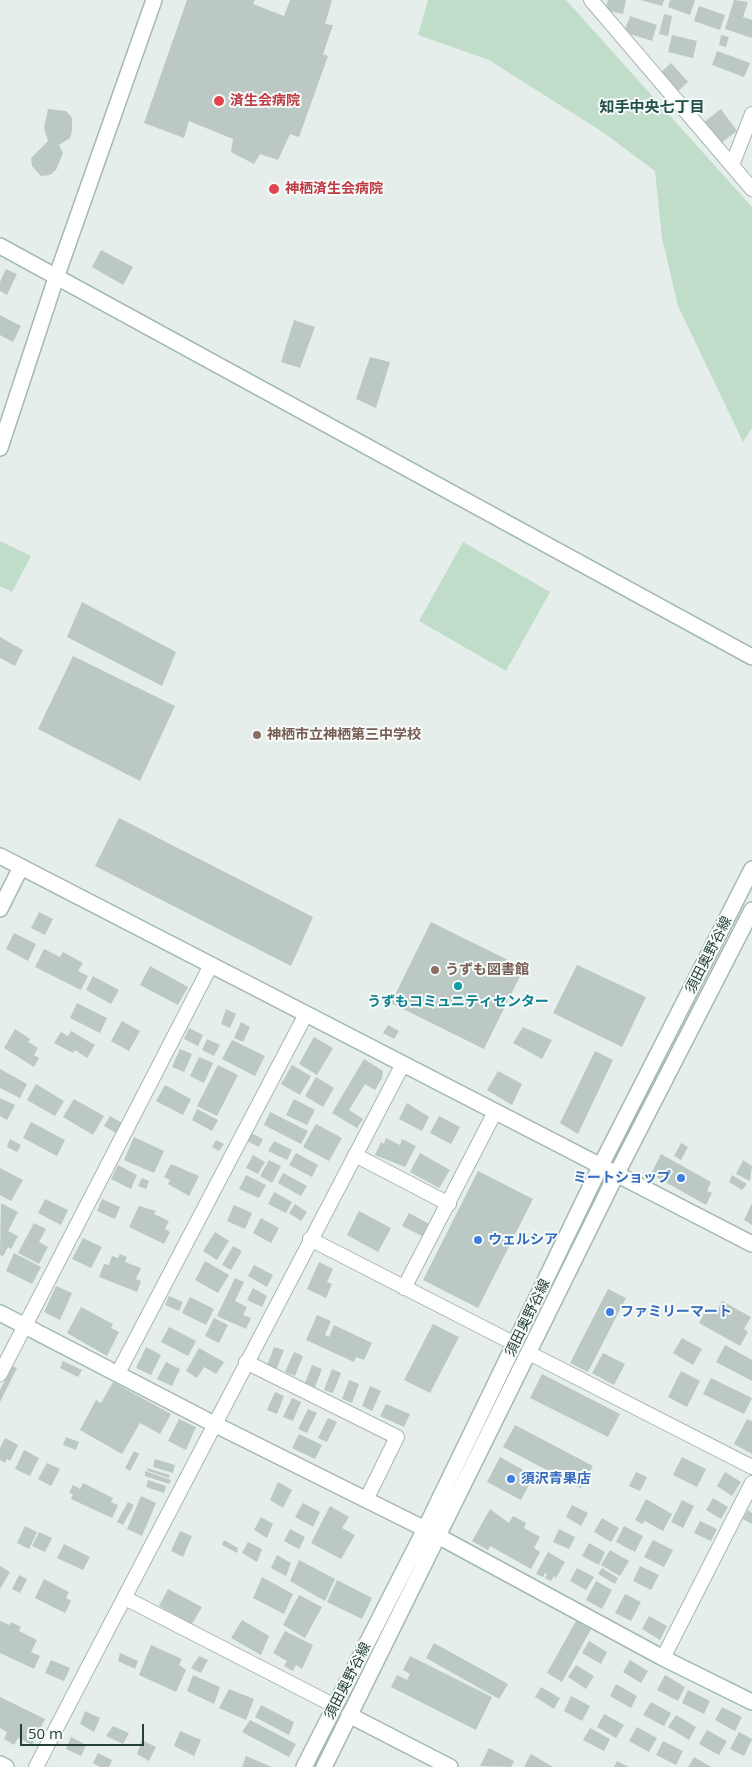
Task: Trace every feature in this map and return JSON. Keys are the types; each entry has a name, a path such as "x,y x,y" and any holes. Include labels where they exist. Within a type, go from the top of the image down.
{"street":[{"path":"0,448 56,278 154,0"},
{"path":"591,0 752,189"},
{"path":"732,165 752,114"},
{"path":"0,246 752,657"},
{"path":"0,856 616,1176 752,1244"},
{"path":"0,908 21,867"},
{"name":"須田奥野谷線","path":"304,1767 425,1529 600,1167 752,869"},
{"name":"須田奥野谷線","path":"324,1767 616,1176 752,910"},
{"path":"0,1374 211,965"},
{"path":"118,1373 306,1014"},
{"path":"36,1767 403,1064"},
{"path":"404,1288 495,1112"},
{"path":"355,1155 449,1204"},
{"path":"310,1239 515,1344"},
{"path":"0,1314 214,1424 425,1529 663,1658 752,1702"},
{"path":"529,1353 752,1467"},
{"path":"246,1362 397,1437 366,1500"},
{"path":"663,1658 752,1483"},
{"path":"125,1598 335,1706"},
{"path":"349,1715 450,1767"},
{"path":"0,1764 6,1767"}],"green space":[{"path":"428,0 566,0 752,207 752,428 743,442 678,306 662,238 655,171 604,133 489,60 418,35"},
{"path":"0,541 31,556 12,592 0,586"},
{"path":"463,542 550,592 506,671 419,621"}],"building":[{"path":"187,0 255,0 253,4 284,16 290,0 332,0 325,24 333,25 323,54 328,56 299,137 290,134 278,160 260,154 254,164 231,152 233,139 189,121 184,138 144,123"},
{"path":"608,0 626,0 623,14 605,10"},
{"path":"641,0 664,0 662,6"},
{"path":"670,0 695,0 690,15 668,7"},
{"path":"734,0 748,2 743,17 752,20 752,38 725,29"},
{"path":"699,6 725,15 720,30 694,21"},
{"path":"664,14 672,16 668,36 659,34"},
{"path":"630,16 657,25 652,41 624,32"},
{"path":"672,35 697,41 693,58 668,52"},
{"path":"721,35 729,37 726,47 719,45"},
{"path":"717,51 750,63 744,77 712,65"},
{"path":"671,63 688,82 677,92 660,73"},
{"path":"48,109 66,111 72,118 72,130 70,138 59,145 63,153 56,170 50,175 41,176 32,166 31,158 48,141 44,128"},
{"path":"721,109 737,131 721,143 704,122"},
{"path":"101,250 133,267 123,285 92,267"},
{"path":"6,269 17,274 7,295 0,291 0,282"},
{"path":"0,315 21,326 13,342 0,335"},
{"path":"294,320 315,327 300,368 281,362"},
{"path":"370,357 390,362 376,408 356,399"},
{"path":"82,602 176,652 162,686 67,637"},
{"path":"0,637 23,650 15,666 0,658"},
{"path":"73,656 175,706 140,781 38,729"},
{"path":"119,818 313,917 291,966 95,866"},
{"path":"39,912 53,919 45,935 31,928"},
{"name":"うずもコミュニティセンター","path":"431,922 524,968 484,1049 391,1003"},
{"path":"14,933 36,944 28,961 6,949"},
{"path":"44,949 60,957 63,952 83,963 78,971 88,976 81,990 35,967"},
{"path":"577,965 646,997 622,1047 553,1013"},
{"path":"150,966 188,987 178,1005 140,985"},
{"path":"93,976 119,990 111,1004 86,990"},
{"path":"77,1003 107,1018 100,1033 70,1018"},
{"path":"226,1009 236,1014 230,1028 221,1024"},
{"path":"122,1021 140,1031 129,1051 111,1041"},
{"path":"241,1022 250,1027 243,1042 234,1038"},
{"path":"388,1025 399,1031 394,1039 383,1033"},
{"path":"523,1027 552,1040 542,1059 513,1043"},
{"path":"189,1028 203,1035 198,1046 184,1039"},
{"path":"15,1029 30,1039 28,1042 38,1048 34,1055 39,1058 34,1067 4,1048"},
{"path":"71,1031 95,1045 87,1058 75,1050 73,1053 54,1043 61,1032 68,1036"},
{"path":"314,1037 333,1048 317,1075 299,1064"},
{"path":"207,1039 220,1045 214,1056 202,1050"},
{"path":"232,1040 265,1056 255,1076 222,1059"},
{"path":"180,1049 192,1054 184,1072 172,1067"},
{"path":"595,1051 613,1060 578,1134 560,1123"},
{"path":"199,1057 213,1063 204,1083 190,1076"},
{"path":"364,1059 383,1071 382,1078 375,1090 365,1084 349,1110 363,1119 357,1128 332,1113"},
{"path":"218,1065 238,1075 217,1116 197,1106"},
{"path":"292,1065 311,1076 300,1095 281,1084"},
{"path":"0,1069 27,1084 20,1098 0,1088"},
{"path":"498,1071 522,1084 512,1105 487,1090"},
{"path":"316,1077 334,1088 323,1107 305,1096"},
{"path":"36,1084 64,1101 55,1116 27,1100"},
{"path":"165,1085 191,1099 183,1115 156,1101"},
{"path":"0,1098 15,1105 7,1120 0,1116"},
{"path":"74,1099 104,1116 93,1135 63,1117"},
{"path":"294,1099 315,1110 307,1125 286,1115"},
{"path":"407,1103 429,1117 422,1131 399,1119"},
{"path":"197,1109 218,1120 212,1131 192,1120"},
{"path":"270,1112 308,1131 301,1144 264,1125"},
{"path":"110,1116 122,1123 116,1133 104,1126"},
{"path":"439,1116 460,1127 451,1144 430,1133"},
{"path":"31,1122 65,1140 57,1156 23,1138"},
{"path":"316,1124 342,1138 329,1161 303,1147"},
{"path":"251,1133 263,1139 259,1147 247,1141"},
{"path":"134,1137 164,1151 154,1173 124,1160"},
{"path":"386,1138 400,1145 402,1139 416,1146 405,1167 375,1155 381,1142 384,1144"},
{"path":"10,1139 21,1145 17,1152 7,1147"},
{"path":"216,1140 224,1144 219,1151 212,1147"},
{"path":"274,1141 292,1150 287,1160 268,1151"},
{"path":"681,1143 688,1147 681,1160 674,1156"},
{"path":"296,1153 318,1165 312,1177 289,1165"},
{"path":"420,1153 450,1170 439,1188 410,1172"},
{"name":"ミートショップ","path":"661,1154 711,1182 707,1191 712,1193 706,1205 651,1174"},
{"path":"253,1155 265,1162 258,1174 246,1168"},
{"path":"269,1160 281,1166 272,1183 260,1176"},
{"path":"743,1160 752,1166 750,1181 736,1174"},
{"path":"171,1164 199,1176 189,1196 168,1184 170,1180 164,1177"},
{"path":"118,1165 137,1175 131,1189 111,1179"},
{"path":"0,1168 23,1180 11,1201 0,1195"},
{"name":"ウェルシア","path":"478,1171 533,1199 478,1308 423,1280"},
{"path":"283,1173 307,1186 301,1196 278,1183"},
{"path":"246,1175 266,1185 259,1198 239,1189"},
{"path":"732,1175 747,1184 742,1190 729,1182"},
{"path":"142,1178 149,1181 146,1189 138,1186"},
{"path":"274,1192 292,1202 286,1213 268,1204"},
{"path":"45,1199 68,1210 61,1225 38,1213"},
{"path":"102,1199 120,1207 115,1219 97,1211"},
{"path":"1,1203 18,1212 8,1231 18,1236 11,1249 8,1247 3,1256 0,1255"},
{"path":"752,1203 752,1225 744,1220"},
{"path":"295,1204 307,1212 301,1221 289,1213"},
{"path":"234,1205 252,1213 245,1229 227,1221"},
{"path":"139,1206 156,1211 154,1214 169,1221 165,1229 170,1232 164,1244 129,1227"},
{"path":"359,1211 391,1228 378,1252 347,1235"},
{"path":"409,1213 429,1224 422,1236 402,1226"},
{"path":"261,1218 279,1228 271,1243 253,1233"},
{"path":"34,1223 46,1229 39,1242 48,1247 39,1264 18,1253"},
{"path":"215,1232 229,1241 217,1260 203,1251"},
{"path":"83,1238 102,1247 91,1268 72,1259"},
{"path":"233,1246 242,1251 231,1270 222,1265"},
{"path":"14,1253 41,1267 32,1284 6,1271"},
{"path":"120,1254 127,1257 125,1262 141,1268 136,1279 141,1281 137,1292 99,1277 104,1264 109,1265 112,1256 118,1258"},
{"path":"205,1261 229,1275 218,1293 195,1280"},
{"path":"319,1262 333,1269 327,1282 332,1284 326,1298 307,1289"},
{"path":"254,1265 273,1275 267,1287 248,1276"},
{"path":"235,1278 244,1282 235,1301 247,1307 243,1315 251,1318 246,1329 217,1316"},
{"path":"56,1286 72,1293 60,1320 44,1312"},
{"path":"253,1288 267,1296 262,1307 247,1300"},
{"path":"608,1289 626,1298 588,1372 570,1363"},
{"path":"169,1296 183,1302 179,1311 165,1305"},
{"path":"190,1297 214,1309 206,1325 182,1313"},
{"path":"722,1301 751,1317 744,1329 748,1332 740,1346 699,1323 706,1309 711,1312 714,1307 718,1309"},
{"path":"81,1307 113,1324 111,1328 119,1332 107,1356 67,1333"},
{"path":"317,1315 331,1321 325,1335 329,1337 334,1325 372,1343 364,1360 356,1357 354,1362 306,1340"},
{"path":"214,1318 228,1325 219,1343 205,1336"},
{"path":"433,1324 459,1337 430,1393 404,1380"},
{"path":"169,1327 196,1341 188,1356 161,1342"},
{"path":"682,1338 702,1349 693,1365 673,1353"},
{"path":"725,1345 752,1360 752,1381 716,1362"},
{"path":"146,1347 161,1355 151,1375 136,1368"},
{"path":"274,1347 284,1350 276,1370 267,1366"},
{"path":"199,1348 224,1362 216,1374 204,1367 197,1378 186,1371"},
{"path":"294,1352 303,1356 295,1376 285,1372"},
{"path":"603,1353 625,1364 614,1385 592,1373"},
{"path":"63,1361 82,1370 78,1377 60,1368"},
{"path":"166,1362 180,1369 172,1386 157,1379"},
{"path":"312,1365 322,1369 315,1387 305,1383"},
{"path":"12,1366 17,1368 0,1402 0,1390"},
{"path":"332,1369 341,1373 333,1393 324,1390"},
{"path":"681,1371 700,1381 687,1407 668,1397"},
{"path":"542,1374 620,1414 608,1437 530,1398"},
{"path":"711,1378 752,1398 744,1414 703,1394"},
{"path":"349,1380 359,1384 352,1403 342,1399"},
{"path":"113,1382 171,1414 160,1434 140,1423 122,1454 80,1430 96,1400 101,1403"},
{"path":"370,1386 381,1391 372,1411 362,1406"},
{"path":"275,1392 284,1396 277,1414 267,1410"},
{"path":"292,1398 301,1402 293,1421 283,1417"},
{"path":"386,1404 410,1414 404,1427 380,1416"},
{"path":"308,1409 317,1413 307,1433 298,1429"},
{"path":"328,1418 337,1422 327,1442 318,1438"},
{"path":"179,1419 196,1427 186,1450 168,1441"},
{"path":"747,1419 752,1421 752,1454 734,1444"},
{"path":"515,1425 593,1466 581,1488 503,1447"},
{"path":"299,1434 322,1445 315,1459 292,1448"},
{"path":"66,1437 79,1442 76,1450 63,1445"},
{"path":"5,1438 18,1445 10,1461 7,1459 5,1463 0,1460 0,1448"},
{"path":"24,1450 39,1458 30,1476 15,1469"},
{"path":"134,1451 139,1454 130,1471 125,1468"},
{"name":"須沢青果店","path":"500,1457 534,1476 521,1500 487,1482"},
{"path":"682,1457 706,1469 697,1487 673,1475"},
{"path":"155,1459 175,1465 173,1473 153,1467"},
{"path":"47,1463 60,1469 51,1486 38,1479"},
{"path":"147,1468 170,1475 169,1478 148,1471"},
{"path":"145,1471 171,1480 169,1484 145,1476"},
{"path":"636,1472 647,1477 640,1491 629,1486"},
{"path":"725,1472 741,1482 732,1496 717,1486"},
{"path":"148,1480 166,1486 164,1493 146,1487"},
{"path":"278,1482 292,1490 283,1508 270,1500"},
{"path":"83,1483 113,1498 111,1502 118,1505 112,1518 71,1499 73,1494 69,1493 73,1485 80,1489"},
{"path":"141,1496 156,1503 142,1536 127,1529"},
{"path":"713,1498 728,1507 721,1519 706,1510"},
{"path":"646,1499 672,1514 663,1531 645,1521 642,1524 635,1520"},
{"path":"682,1500 694,1506 683,1528 671,1522"},
{"path":"128,1502 134,1505 123,1525 117,1522"},
{"path":"303,1503 320,1512 313,1527 295,1517"},
{"path":"572,1505 588,1513 581,1526 566,1517"},
{"path":"330,1506 349,1517 342,1528 355,1535 341,1559 311,1543"},
{"path":"490,1509 509,1523 513,1516 526,1523 524,1528 540,1537 534,1548 540,1552 531,1569 490,1546 488,1550 472,1541"},
{"path":"748,1510 752,1513 752,1524 743,1519"},
{"path":"261,1517 273,1524 267,1538 254,1530"},
{"path":"602,1518 619,1528 611,1542 594,1532"},
{"path":"700,1521 717,1529 711,1541 694,1533"},
{"path":"25,1526 37,1532 29,1549 17,1543"},
{"path":"624,1526 643,1536 635,1552 616,1542"},
{"path":"290,1529 305,1537 299,1549 284,1541"},
{"path":"559,1529 575,1537 569,1549 553,1542"},
{"path":"180,1531 192,1536 183,1557 171,1551"},
{"path":"39,1532 52,1538 45,1552 32,1546"},
{"path":"224,1540 238,1548 237,1553 222,1545"},
{"path":"653,1540 673,1550 664,1567 644,1557"},
{"path":"248,1542 262,1549 257,1562 242,1553"},
{"path":"589,1543 605,1552 599,1565 582,1556"},
{"path":"64,1544 90,1557 83,1570 57,1558"},
{"path":"610,1550 629,1561 620,1576 601,1565"},
{"path":"548,1552 565,1562 556,1578 554,1576 551,1581 545,1578 547,1574 545,1573 543,1577 536,1574"},
{"path":"277,1555 291,1563 286,1576 271,1568"},
{"path":"299,1560 335,1579 325,1601 290,1581"},
{"path":"0,1566 10,1572 0,1589"},
{"path":"640,1566 659,1575 651,1590 633,1581"},
{"path":"577,1568 594,1577 586,1590 570,1581"},
{"path":"602,1568 618,1578 615,1584 598,1574"},
{"path":"19,1575 27,1579 20,1593 12,1589"},
{"path":"262,1577 293,1594 284,1614 253,1598"},
{"path":"44,1579 69,1592 66,1598 71,1601 65,1613 35,1598"},
{"path":"337,1580 372,1598 362,1619 327,1602"},
{"path":"596,1581 612,1590 602,1609 586,1600"},
{"path":"168,1589 202,1607 192,1624 159,1606"},
{"path":"625,1594 641,1602 631,1621 615,1613"},
{"path":"299,1595 322,1607 305,1638 283,1625"},
{"path":"649,1616 667,1626 660,1640 642,1629"},
{"path":"242,1620 269,1636 261,1655 231,1638"},
{"path":"0,1621 10,1625 11,1622 21,1627 19,1631 37,1640 31,1652 40,1656 34,1669 0,1653"},
{"path":"576,1621 591,1629 562,1682 547,1673"},
{"path":"285,1631 313,1645 302,1669 296,1665 293,1671 284,1666 287,1661 273,1653"},
{"path":"589,1641 607,1652 601,1664 582,1653"},
{"path":"434,1643 508,1684 499,1699 426,1658"},
{"path":"151,1645 182,1659 179,1665 186,1670 176,1692 139,1675"},
{"path":"120,1653 138,1661 135,1669 118,1661"},
{"path":"199,1656 208,1660 201,1673 191,1668"},
{"path":"410,1656 492,1697 476,1730 391,1687 397,1675 407,1680 410,1674 403,1670"},
{"path":"51,1660 70,1668 64,1681 45,1673"},
{"path":"630,1660 648,1671 641,1683 623,1672"},
{"path":"576,1665 594,1676 586,1689 568,1677"},
{"path":"193,1675 220,1687 214,1704 187,1691"},
{"path":"665,1675 685,1687 678,1701 657,1690"},
{"path":"616,1684 637,1696 631,1708 610,1696"},
{"path":"541,1687 560,1698 554,1709 535,1697"},
{"path":"229,1689 254,1699 246,1720 219,1708"},
{"path":"688,1690 710,1701 704,1714 682,1703"},
{"path":"571,1696 590,1706 582,1721 564,1711"},
{"path":"0,1697 45,1719 32,1745 18,1738 14,1745 4,1739 7,1732 0,1728"},
{"path":"651,1702 671,1713 664,1726 643,1715"},
{"path":"261,1705 294,1722 289,1735 255,1717"},
{"path":"722,1707 742,1717 735,1731 715,1720"},
{"path":"85,1711 100,1718 94,1732 80,1724"},
{"path":"604,1714 624,1725 616,1738 597,1727"},
{"path":"676,1715 696,1727 689,1740 668,1727"},
{"path":"250,1720 296,1744 289,1757 242,1732"},
{"path":"113,1726 129,1733 123,1744 106,1736"},
{"path":"637,1727 657,1738 649,1752 629,1741"},
{"path":"590,1728 610,1739 604,1751 583,1740"},
{"path":"707,1730 727,1741 719,1755 699,1744"},
{"path":"180,1731 201,1740 194,1756 174,1746"},
{"path":"739,1732 752,1739 744,1756 730,1749"},
{"path":"71,1737 86,1745 81,1756 66,1749"},
{"path":"142,1740 156,1747 149,1761 137,1754"},
{"path":"663,1741 683,1751 676,1765 656,1755"},
{"path":"489,1748 514,1761 511,1767 480,1766"},
{"path":"98,1753 112,1760 109,1767 100,1767 93,1763"},
{"path":"531,1754 553,1767 524,1767"},
{"path":"246,1756 272,1767 242,1767"},
{"path":"694,1757 711,1767 688,1767"},
{"path":"617,1761 629,1767 614,1767"}],"place":[{"name":"済生会病院","path":"219,101"},
{"name":"神栖済生会病院","path":"274,189"},
{"name":"神栖市立神栖第三中学校","path":"257,735"},
{"name":"うずも図書館","path":"435,970"},
{"name":"うずもコミュニティセンター","path":"458,986"},
{"name":"ミートショップ","path":"681,1178"},
{"name":"ウェルシア","path":"478,1240"},
{"name":"ファミリーマート","path":"610,1312"},
{"name":"須沢青果店","path":"511,1479"}],"district":[{"name":"知手中央七丁目","path":"652,108"}]}
